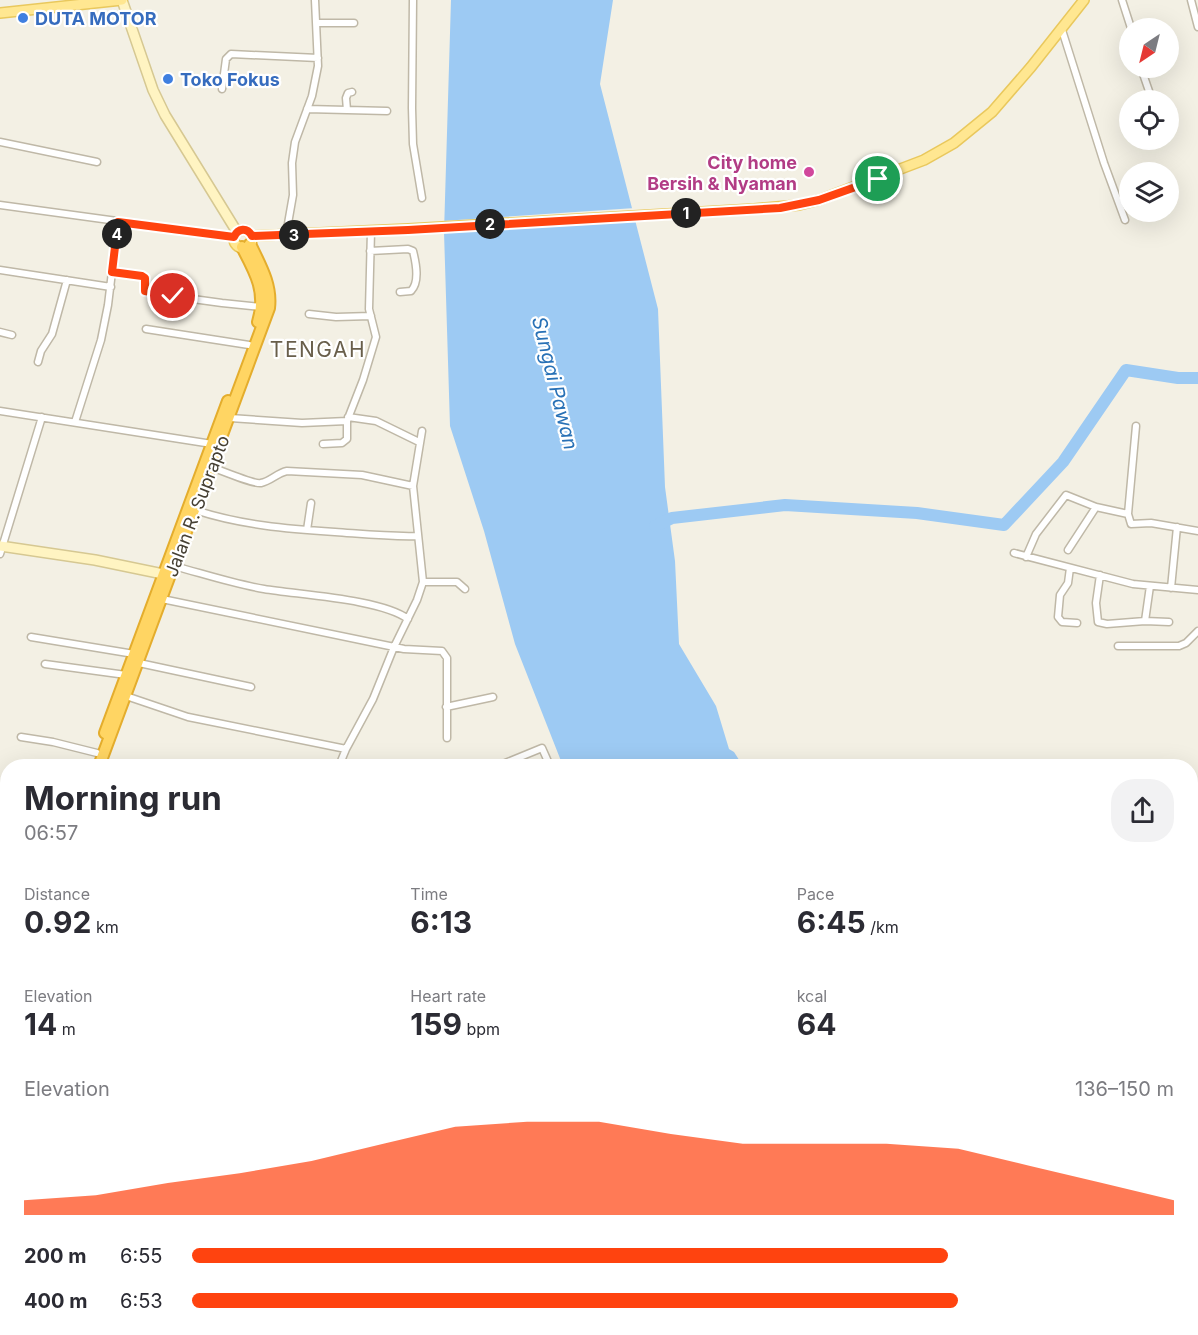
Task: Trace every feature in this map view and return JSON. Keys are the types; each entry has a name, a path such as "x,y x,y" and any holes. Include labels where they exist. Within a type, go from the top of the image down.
{"highway":[{"name":"Jalan R. Suprapto","path":"95,759 126,675 138,653 174,566 212,444 261,307 259,280 248,243"},
{"name":"Jalan R. Suprapto","path":"102,759 126,696 163,574 211,467 269,308 268,284 248,243"}],"main road":[{"path":"0,13 122,0"},
{"path":"248,243 246,230 236,234 235,243 248,243 286,235 408,230 799,205 836,194 924,160 954,143 981,123 1011,91 1084,0"}],"street":[{"path":"122,0 153,90 165,116 236,234"},
{"path":"286,235 293,195 292,163 295,142 315,85 318,58 315,0"},
{"path":"412,0 413,144 422,198"},
{"path":"1122,0 1128,18"},
{"path":"1191,0 1198,27"},
{"path":"317,23 354,23"},
{"path":"1062,30 1119,204"},
{"path":"222,89 226,59 231,54 318,58"},
{"path":"347,110 346,97 352,92"},
{"path":"307,109 387,111"},
{"path":"0,142 97,162"},
{"path":"2,206 118,222 236,234"},
{"path":"75,422 102,340 118,222"},
{"path":"323,444 346,441 348,419 376,337 371,316 371,231"},
{"path":"370,251 408,249 413,251 415,287 411,291 400,292"},
{"path":"0,270 111,287"},
{"path":"112,272 142,276 145,278 144,288 149,292 261,307"},
{"path":"38,362 41,351 52,334 67,280"},
{"path":"309,314 336,317 371,316"},
{"path":"147,328 249,345"},
{"path":"0,332 12,336"},
{"path":"0,411 212,444"},
{"path":"42,417 1,549 95,560 163,574"},
{"path":"230,418 308,423 348,419 376,421 419,442"},
{"path":"1136,426 1128,514 1131,524 1151,523 1198,531"},
{"path":"342,759 373,699 423,582 413,486 422,431"},
{"path":"211,467 258,484 287,471 362,475 413,486"},
{"path":"1026,557 1036,534 1064,495 1080,499 1096,507 1128,514"},
{"path":"196,501 248,524 386,536 418,536"},
{"path":"307,530 311,503"},
{"path":"1068,550 1096,507"},
{"path":"1171,588 1177,527"},
{"path":"1014,553 1150,586 1198,590"},
{"path":"174,566 261,588 370,605 397,612 408,619"},
{"path":"1070,568 1068,584 1060,595 1059,617 1062,622 1077,623"},
{"path":"1100,575 1096,603 1098,622 1114,624 1145,621 1169,622"},
{"path":"423,582 457,582 465,589"},
{"path":"1145,621 1150,586"},
{"path":"162,598 394,647 444,653 447,658 447,738"},
{"path":"1118,646 1179,646 1186,644 1198,631"},
{"path":"31,636 138,653 251,687"},
{"path":"45,664 126,675"},
{"path":"126,696 188,717 346,749"},
{"path":"446,707 493,697"},
{"path":"21,737 97,753"},
{"path":"515,759 542,748 547,759"}],"water":[{"name":"Sungai Pawan","path":"451,0 613,0 600,84 658,309 665,487 675,561 679,644 716,706 729,749 738,759 560,759 515,644 484,531 450,426 444,232"}],"pier":[{"path":"635,208 638,218 441,230 442,221"}],"waterway":[{"path":"655,526 672,518 785,505 917,513 1004,525 1063,462 1126,370 1178,378 1198,378"}],"place":[{"name":"DUTA MOTOR","path":"23,18"},
{"name":"Toko Fokus","path":"168,79"},
{"name":"City home Bersih & Nyaman","path":"809,172"}],"district":[{"name":"TENGAH","path":"318,349"}],"route":[{"path":"173,296 145,291 145,278 140,275 112,272 118,222 234,237 240,230 248,231 252,236 408,230 780,208 819,200 878,179"}]}
